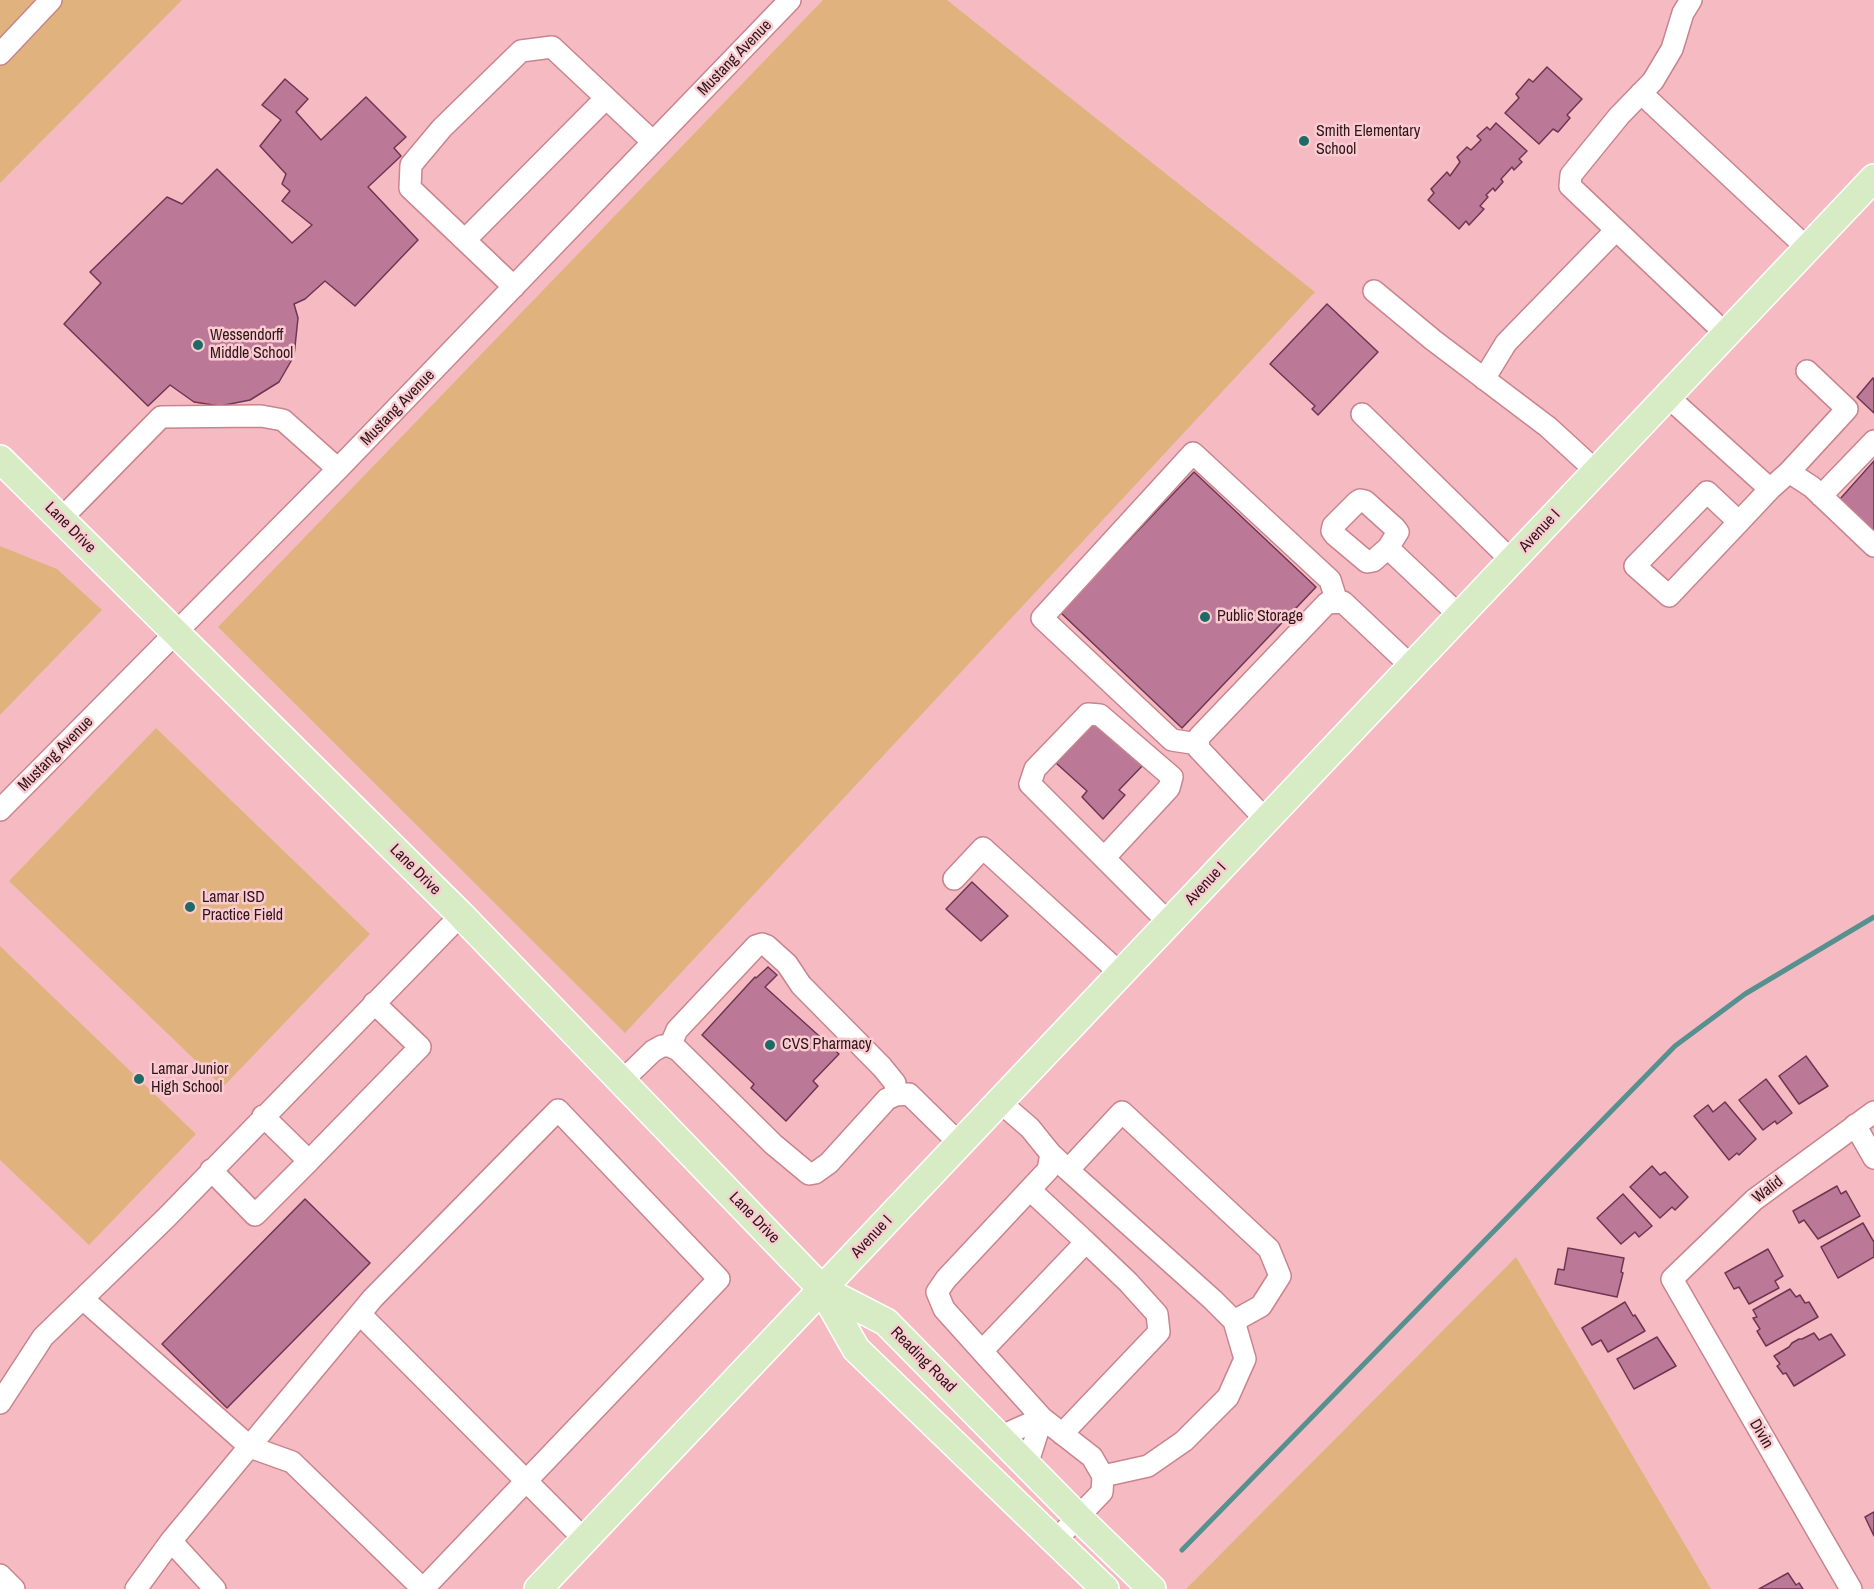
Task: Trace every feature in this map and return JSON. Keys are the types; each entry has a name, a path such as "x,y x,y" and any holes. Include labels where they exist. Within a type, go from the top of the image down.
{"main road":[{"name":"Avenue I","path":"538,1589 1874,178"},
{"name":"Lane Drive","path":"0,459 461,915 822,1289"},
{"name":"Reading Road","path":"822,1289 886,1322 1152,1589"},
{"path":"822,1289 856,1349 1105,1589"}],"street":[{"path":"0,54 51,0"},
{"name":"Mustang Avenue","path":"0,810 339,469 790,0"},
{"path":"1691,0 1683,13 1672,49 1653,81 1619,116 1571,175 1570,186 1726,334"},
{"path":"514,287 410,188 411,165 442,128 521,51 552,47 653,142"},
{"path":"1641,93 1807,248"},
{"path":"465,240 606,98"},
{"path":"1484,379 1506,343 1616,230"},
{"path":"1374,291 1433,340 1548,427 1596,471"},
{"path":"1739,522 1707,492 1635,566 1669,597 1846,409 1807,371"},
{"path":"1667,396 1770,489"},
{"path":"1362,414 1512,561"},
{"path":"61,519 162,417 261,416 283,420 339,469"},
{"path":"1821,496 1874,441"},
{"path":"1198,744 1172,740 1042,618 1193,453 1330,580 1337,602"},
{"path":"1789,472 1804,481 1874,546"},
{"path":"1388,548 1460,616"},
{"path":"1266,820 1198,748 1199,737 1327,603 1343,602 1412,667"},
{"path":"1104,858 1169,788 1172,777 1100,715 1088,714 1035,769 1030,784 1104,858 1169,923"},
{"path":"954,879 983,848 1121,974"},
{"path":"0,1403 43,1337 211,1170 461,915"},
{"path":"670,1046 676,1030 756,946 767,945 787,964 801,985 882,1067 895,1083 896,1095"},
{"path":"211,1170 255,1215 309,1161 420,1047 375,1003"},
{"path":"622,1082 653,1051 662,1046 670,1046 678,1050 773,1144 809,1174 815,1173 829,1163 887,1099 896,1095 909,1094 960,1144"},
{"path":"1000,1102 1030,1128 1051,1154 1068,1170 1234,1321 1245,1359 1228,1397 1184,1441 1148,1466 1103,1476"},
{"path":"83,1299 250,1447 292,1462 423,1589 719,1279 558,1110 373,1298 250,1447 171,1541 136,1589"},
{"path":"1068,1170 1122,1112 1269,1249 1280,1276 1261,1306 1234,1321"},
{"name":"Walid","path":"1672,1279 1754,1200 1874,1112"},
{"path":"263,1116 309,1161"},
{"path":"1855,1125 1874,1158"},
{"path":"1051,1154 1048,1170 946,1279 937,1292 944,1309 1042,1418 1092,1457 1103,1476 1102,1492 1055,1541"},
{"path":"1030,1190 1128,1282 1157,1314 1159,1332 1062,1434"},
{"path":"982,1351 1086,1242"},
{"name":"Divin","path":"1672,1279 1851,1589"},
{"path":"360,1314 585,1540"},
{"path":"999,1437 1042,1418"},
{"path":"1027,1465 1042,1418"},
{"path":"171,1541 215,1589"},
{"path":"0,1575 14,1589"}],"shaded area":[{"path":"0,0 182,0 0,183"},
{"path":"823,0 947,0 1315,292 625,1033 218,627"},
{"path":"0,546 57,569 102,610 0,715"},
{"name":"Lamar ISD Practice Field","path":"156,728 370,934 223,1087 9,881"},
{"path":"0,946 196,1134 89,1245 0,1160"},
{"path":"1516,1257 1711,1589 1186,1589"}],"building":[{"path":"1547,67 1582,99 1567,115 1570,118 1558,132 1553,129 1539,144 1505,113 1519,98 1516,94 1529,79 1533,82"},
{"path":"285,79 308,99 296,112 321,140 366,97 406,137 394,148 401,156 368,187 418,240 355,306 325,281 305,299 294,304 298,318 294,356 279,382 250,400 220,406 194,402 170,385 148,406 64,324 101,283 90,272 167,197 182,204 217,169 292,243 312,225 282,201 290,191 282,184 286,174 260,146 281,120 262,105"},
{"path":"1496,123 1527,151 1519,159 1522,162 1514,170 1512,167 1501,179 1503,182 1495,191 1493,188 1486,195 1488,197 1480,206 1484,209 1469,225 1466,221 1459,229 1428,200 1434,193 1431,189 1447,172 1450,176 1460,162 1457,157 1467,147 1471,150 1481,140 1477,136 1487,127 1490,130"},
{"path":"1327,304 1378,352 1318,415 1312,409 1315,406 1270,364"},
{"path":"1874,379 1874,413 1857,397"},
{"path":"1874,461 1874,531 1840,499"},
{"path":"1194,472 1316,587 1182,728 1060,612"},
{"path":"1098,718 1145,763 1119,790 1125,795 1103,819 1082,797 1087,791 1056,763"},
{"path":"972,882 1008,916 981,941 946,909"},
{"name":"CVS Pharmacy","path":"768,967 777,975 765,987 839,1054 813,1081 818,1086 786,1121 751,1088 754,1084 702,1035 755,977"},
{"path":"1806,1056 1828,1086 1799,1104 1779,1076"},
{"path":"1766,1079 1792,1113 1777,1124 1775,1121 1763,1130 1739,1100"},
{"path":"1725,1102 1756,1139 1739,1155 1737,1153 1729,1160 1694,1116 1708,1105 1713,1112"},
{"path":"1652,1166 1660,1175 1665,1172 1688,1197 1675,1210 1672,1207 1660,1218 1630,1187"},
{"path":"1837,1186 1841,1194 1846,1191 1860,1216 1818,1239 1804,1220 1799,1223 1793,1211"},
{"path":"1623,1194 1652,1226 1639,1237 1635,1232 1621,1244 1597,1218"},
{"path":"305,1199 370,1263 227,1408 162,1344"},
{"path":"1863,1223 1874,1242 1874,1257 1838,1278 1821,1247"},
{"path":"1568,1248 1624,1258 1617,1297 1555,1284 1558,1269 1564,1270"},
{"path":"1768,1249 1783,1276 1775,1281 1779,1288 1749,1304 1739,1287 1734,1289 1725,1273"},
{"path":"1790,1289 1796,1297 1800,1295 1805,1303 1809,1302 1818,1317 1766,1346 1757,1331 1760,1329 1753,1318 1757,1317 1753,1310"},
{"path":"1625,1302 1645,1331 1608,1352 1601,1340 1592,1345 1582,1328"},
{"path":"1814,1333 1819,1340 1831,1334 1845,1355 1794,1386 1786,1373 1783,1374 1777,1366 1780,1364 1774,1356 1792,1343"},
{"path":"1657,1337 1676,1366 1634,1389 1617,1359"},
{"path":"1874,1512 1874,1536 1865,1517"},
{"path":"1788,1573 1796,1585 1799,1583 1803,1589 1759,1589"}],"waterway":[{"path":"1182,1550 1675,1046 1745,994 1874,917"}],"place":[{"name":"Smith Elementary School","path":"1304,141"},
{"name":"Wessendorff Middle School","path":"198,345"},
{"name":"Public Storage","path":"1205,617"},
{"name":"Lamar ISD Practice Field","path":"190,907"},
{"name":"CVS Pharmacy","path":"770,1045"},
{"name":"Lamar Junior High School","path":"139,1079"}]}
